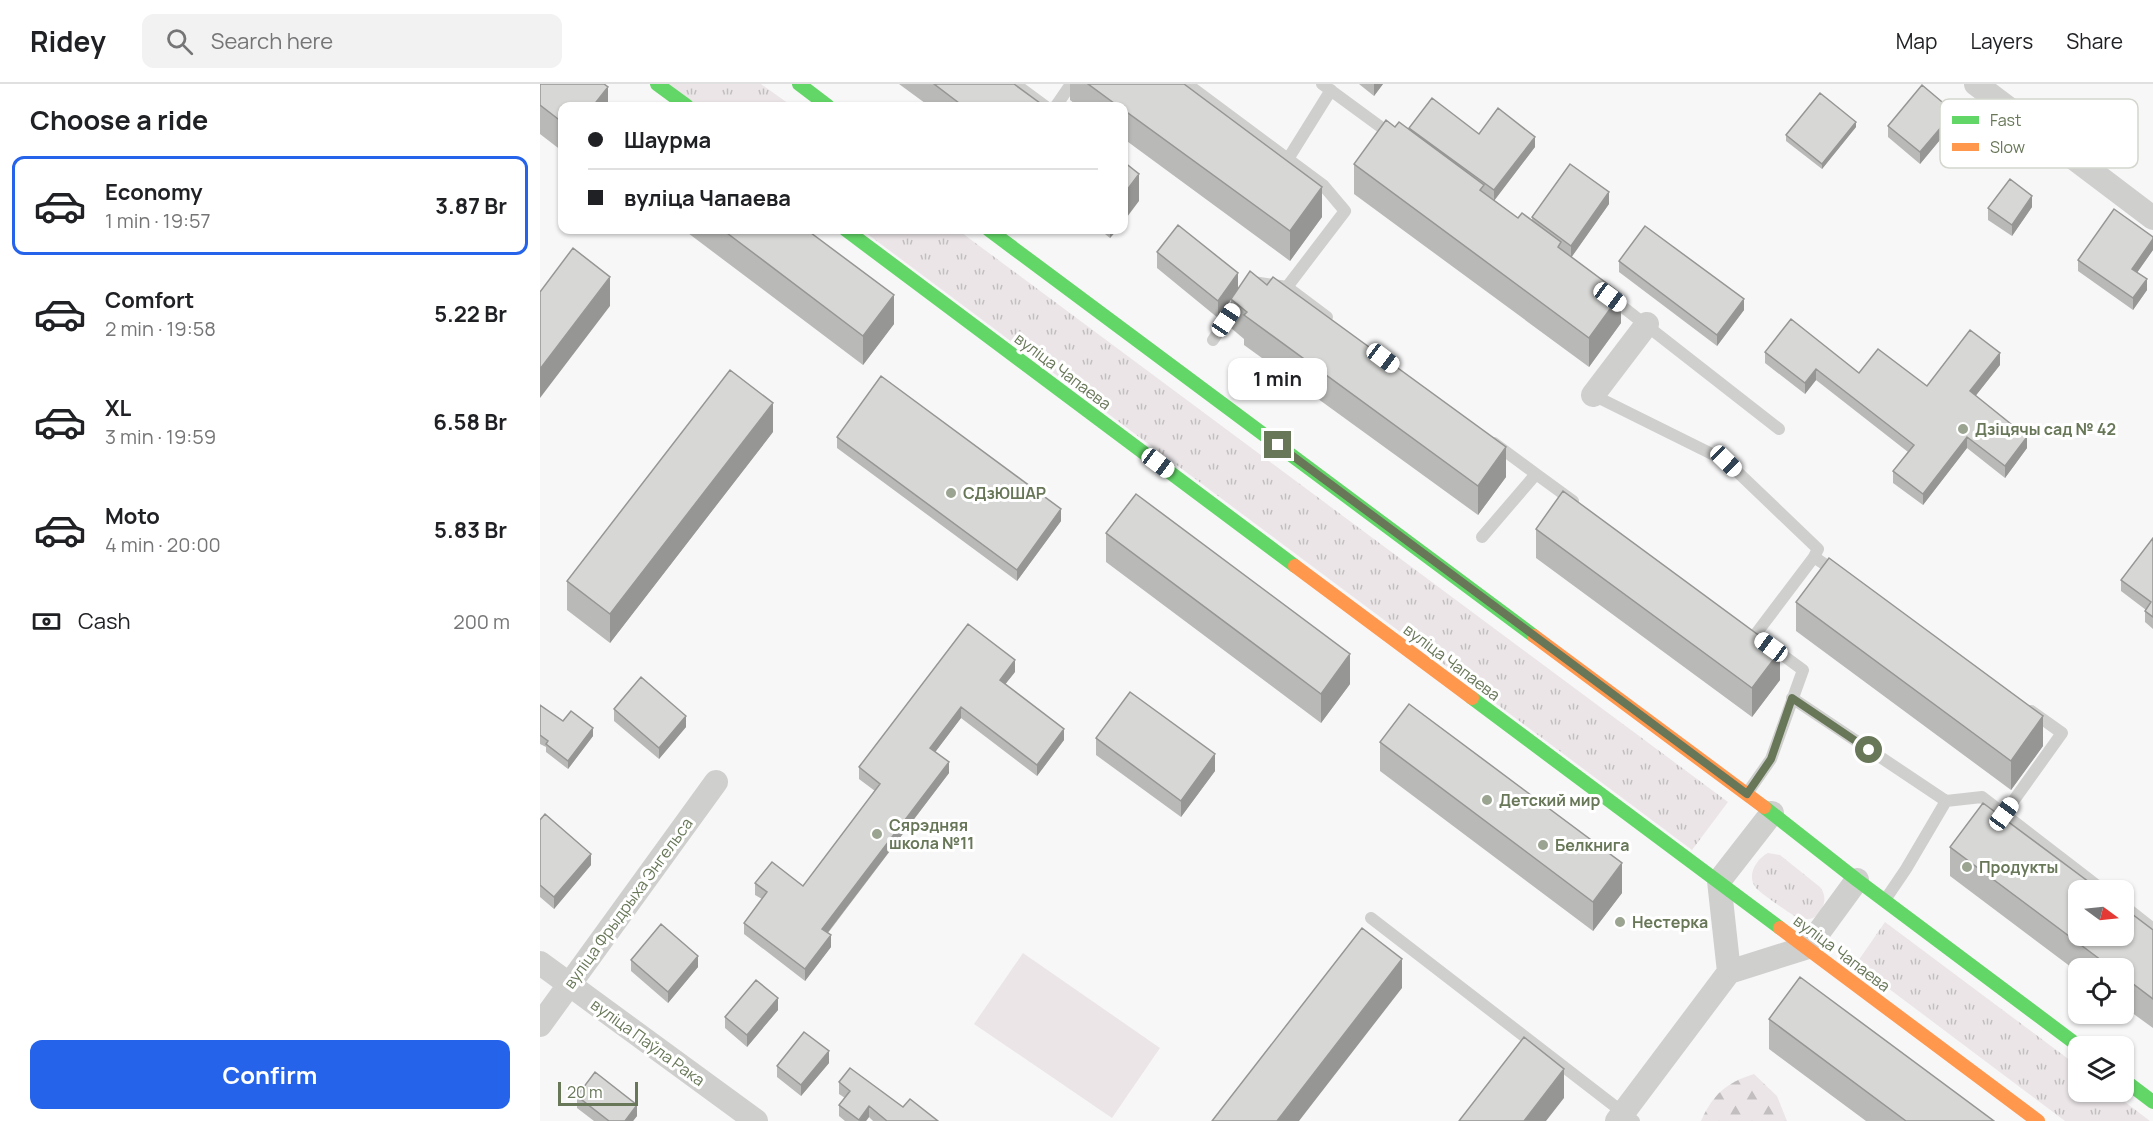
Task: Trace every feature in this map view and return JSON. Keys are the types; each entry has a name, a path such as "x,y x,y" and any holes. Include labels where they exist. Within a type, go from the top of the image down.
{"main road":[{"path":"657,84 682,102"},
{"path":"799,84 823,102"},
{"name":"вуліца Чапаева","path":"851,234 2038,1121"},
{"path":"994,234 1747,794 1857,880 2068,1038"},
{"path":"2134,1088 2153,1102"}],"street":[{"path":"1976,84 1996,99"},
{"path":"2086,168 2153,219"},
{"path":"1593,396 1647,324"},
{"name":"вуліца Фрыдрыха Энгельса","path":"540,1025 716,782"},
{"path":"1729,972 1719,881 1772,813"},
{"path":"1625,1118 1729,972 1808,947 1857,880"},
{"name":"вуліца Паўла Рака","path":"540,963 756,1121"}],"lane":[{"path":"1015,84 1040,102"},
{"path":"1059,102 1071,84"},
{"path":"1187,84 1323,185 1345,211 1287,286"},
{"path":"1288,159 1327,87 1407,147"},
{"path":"1213,340 1253,282 1287,286 1335,322"},
{"path":"1599,289 1647,324 1779,429"},
{"path":"1593,396 1726,461 1818,549 1814,557 1750,632 1803,670 1771,759 1747,794"},
{"path":"1488,438 1583,509"},
{"path":"1482,537 1536,474"},
{"path":"1814,557 1843,578"},
{"path":"1792,698 1946,801 1982,797 2090,880"},
{"path":"2004,814 2062,733 2017,701"},
{"path":"1885,901 1946,801"},
{"path":"2134,914 2153,929"},
{"path":"1371,918 1625,1118"}],"green space":[{"path":"668,84 761,84 786,102 693,102"},
{"path":"867,234 963,234 1728,802 1692,850"},
{"path":"1768,853 1780,855 1820,887 1824,894 1824,903 1815,917 1800,918 1756,888 1752,873 1760,859"},
{"path":"1885,922 2068,1059 2068,1102 2125,1102 2150,1121 2065,1121 1856,964"},
{"path":"1023,953 1160,1048 1112,1118 974,1024"},
{"path":"1754,1074 1777,1096 1787,1121 1701,1121 1710,1104 1722,1091 1736,1081"}],"building":[{"path":"540,84 604,84 608,87 596,102 558,102 558,119 540,105"},
{"path":"934,84 1014,84 1039,102 958,102"},
{"path":"1088,84 1184,84 1322,187 1290,231 1128,113 1128,102 1113,102"},
{"path":"1922,85 1940,100 1940,128 1920,152 1888,126"},
{"path":"1820,93 1856,122 1822,164 1786,135"},
{"path":"1432,98 1479,134 1498,108 1535,137 1494,190 1409,128"},
{"path":"1386,120 1395,127 1399,122 1484,185 1480,190 1518,218 1522,213 1561,242 1558,247 1621,294 1589,338 1354,164"},
{"path":"1570,164 1609,192 1571,246 1532,217"},
{"path":"1128,165 1139,174 1128,189"},
{"path":"2010,179 2032,196 2012,225 1988,208"},
{"path":"2114,209 2153,237 2132,269 2147,279 2133,298 2078,260"},
{"path":"1178,225 1238,273 1218,301 1157,252"},
{"path":"1645,226 1744,299 1717,335 1619,261"},
{"path":"728,234 812,234 894,295 863,336"},
{"path":"573,248 610,277 540,369 540,292"},
{"path":"1250,271 1267,285 1273,277 1506,447 1478,486 1244,315 1247,312 1231,299"},
{"name":"Дзіцячы сад № 42","path":"1791,319 1859,373 1878,349 1927,386 1970,330 2000,353 1970,391 2027,437 2005,466 1967,437 1923,494 1893,471 1914,445 1816,369 1805,383 1765,352"},
{"path":"730,370 773,403 610,614 567,581"},
{"path":"881,376 1061,509 1017,570 837,437"},
{"path":"1563,491 1780,651 1752,688 1536,529"},
{"path":"1136,494 1350,654 1321,694 1106,533"},
{"path":"2153,538 2153,617 2145,611 2151,602 2121,580"},
{"path":"1829,558 2043,716 2011,761 1796,602"},
{"name":"Сярэдняя школа №11","path":"968,624 1015,660 1000,680 1064,729 1037,765 961,707 930,748 949,762 822,929 831,935 805,969 744,923 767,892 755,883 772,862 803,886 880,784 859,767"},
{"path":"641,677 686,716 659,748 614,709"},
{"path":"1130,692 1215,754 1181,801 1096,738"},
{"path":"1409,704 1622,863 1593,902 1380,742"},
{"path":"540,705 563,721 571,711 593,728 568,761 546,744 548,741 540,735"},
{"path":"1983,803 2086,880 2068,880 2068,935 1950,847"},
{"path":"545,814 591,854 554,897 540,885 540,820"},
{"path":"2134,916 2153,930 2153,999 2134,985 2134,958 2098,958 2082,946 2134,946"},
{"path":"661,924 698,956 668,992 631,960"},
{"path":"1362,928 1402,959 1277,1121 1212,1121"},
{"path":"1800,977 1994,1121 1906,1121 1769,1019"},
{"path":"756,980 778,998 747,1035 725,1017"},
{"path":"804,1032 829,1051 801,1085 777,1066"},
{"path":"1524,1037 1564,1069 1524,1121 1459,1121"},
{"path":"850,1068 903,1107 910,1099 938,1121 887,1121 869,1106 859,1120 839,1105 850,1091 839,1082"},
{"path":"595,1072 637,1105 625,1121 609,1121 577,1096"}],"traffic: fast":[{"path":"657,84 682,102"},
{"path":"799,84 823,102"},
{"path":"851,234 1295,566"},
{"path":"994,234 1534,636"},
{"path":"1472,698 1780,928"},
{"path":"1764,807 1857,880 2068,1038"},
{"path":"2134,1088 2153,1102"}],"traffic: slow":[{"path":"1295,566 1472,698"},
{"path":"1534,636 1764,807"},
{"path":"1780,928 2038,1121"}],"place":[{"name":"Дзіцячы сад № 42","path":"1963,429"},
{"name":"СДзЮШАР","path":"951,493"},
{"name":"Детский мир","path":"1487,800"},
{"name":"Сярэдняя школа №11","path":"877,834"},
{"name":"Белкнига","path":"1543,845"},
{"name":"Продукты","path":"1967,867"},
{"name":"Нестерка","path":"1620,922"}],"route":[{"path":"1278,445 1747,794 1771,759 1792,698 1869,750"}]}
